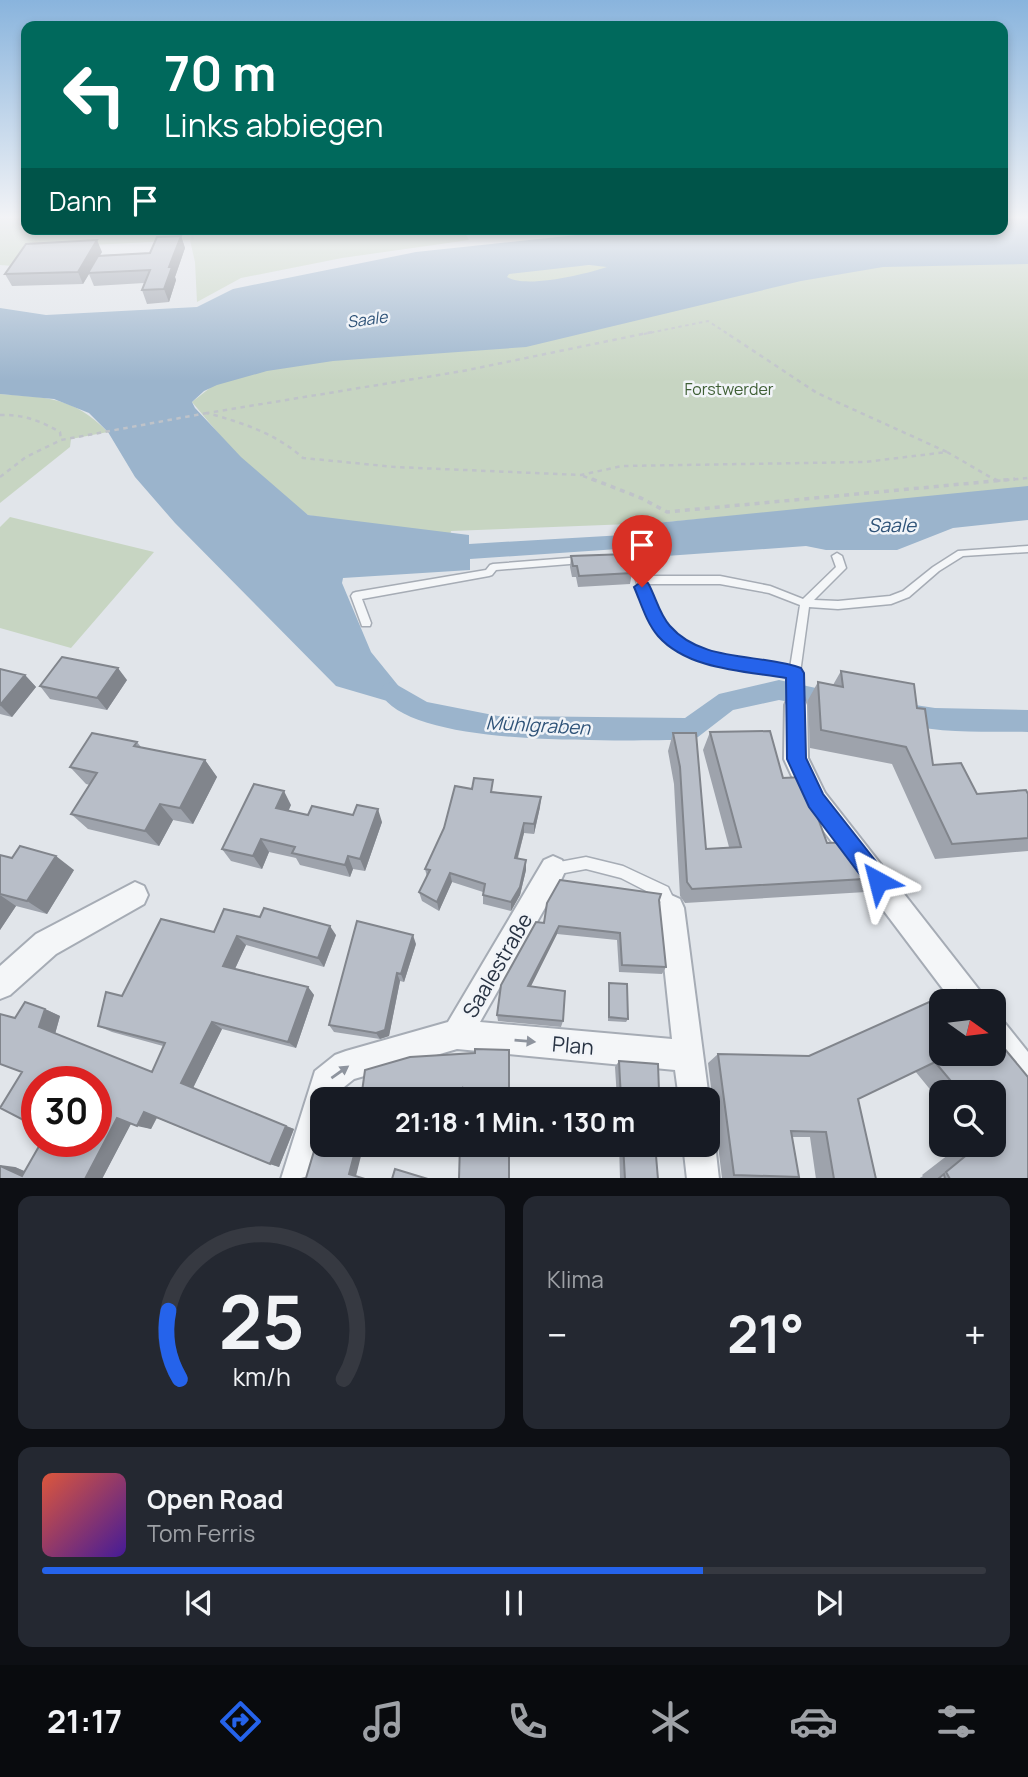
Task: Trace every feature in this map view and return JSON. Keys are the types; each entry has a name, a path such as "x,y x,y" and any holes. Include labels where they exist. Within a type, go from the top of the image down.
{"street":[{"path":"796,705 796,759 816,800 961,989"},
{"name":"Saalestraße","path":"297,1178 327,1082 346,1066 457,1034 553,869"},
{"path":"0,985 46,944 135,895"},
{"path":"671,908 693,1087"},
{"name":"Plan","path":"457,1034 690,1056"},
{"path":"1006,1048 1028,1076"},
{"path":"701,1157 703,1178"}],"lane":[{"path":"641,580 720,580 770,590 805,603 838,605 891,600 906,594 961,553 1028,549"},
{"path":"608,558 633,556 655,617 664,632 680,645 702,656 795,673"},
{"path":"796,705 795,673 805,603 841,568 837,556"},
{"path":"366,623 355,593 489,573 492,563 595,559"},
{"path":"553,869 586,863 623,872 663,892 671,908"}],"path":[{"path":"0,477 26,457 61,440 463,371 708,321 817,393 947,452 998,481"},
{"path":"207,413 252,426 284,441 303,458 395,467 581,475 622,466 865,462 947,452"},
{"path":"0,415 15,414 43,422 60,432 61,440"},
{"path":"581,475 641,498 667,512 1028,478"}],"green space":[{"path":"195,271 276,271 241,278 197,302"},
{"name":"Forstwerder","path":"508,271 1028,271 1028,489 656,523 451,531 449,542 308,515 259,482 192,402 215,384"},
{"path":"0,394 46,398 71,405 83,411 108,432 71,439 70,447 0,503"},
{"path":"10,517 154,552 71,648 0,628 0,527"}],"water":[{"name":"Saale","path":"322,271 536,271 509,274 507,277 541,281 591,271 860,271 801,281 526,347 333,361 267,371 217,385 204,391 192,402 241,457 308,515 469,535 469,544 658,533 656,523 1028,486 1028,520 953,528 897,550 826,550 806,546 666,556 662,546 470,559 470,570 343,578 342,583 371,652 418,710 336,686 175,523 135,477 108,432 89,413 54,399 0,394 0,308 46,315 197,307 233,289"}],"building":[{"path":"7,271 79,271 78,272 5,274"},
{"path":"89,271 130,271 88,273"},
{"path":"150,271 171,271 164,289 142,290"},
{"path":"627,554 632,573 579,576 571,556"},
{"path":"62,657 118,668 97,698 40,686"},
{"path":"0,669 25,675 0,705"},
{"path":"841,671 914,684 917,708 925,709 933,765 961,763 977,794 1026,790 1028,838 952,844 906,747 821,730 818,682 843,687"},
{"path":"770,731 783,778 803,777 827,843 853,842 881,878 692,889 687,882 680,767 673,733 696,733 706,849 741,847 710,732"},
{"path":"92,733 137,742 134,746 205,760 180,808 160,804 145,831 71,814 97,773 70,767"},
{"path":"474,778 493,780 491,792 541,797 534,824 524,823 515,858 526,860 520,887 511,902 483,895 485,884 450,873 437,902 419,892 430,870 425,869 444,828 455,786 472,789"},
{"path":"254,784 284,791 276,808 308,815 312,806 353,815 357,805 378,809 360,859 348,856 345,865 292,853 295,847 261,839 253,856 222,849"},
{"path":"20,846 56,856 27,901 0,894 0,855 12,858"},
{"path":"560,880 661,894 659,900 666,967 622,965 620,933 559,926 528,986 565,991 563,1021 497,1015 501,985 536,922 544,923 547,903"},
{"path":"264,908 330,926 318,958 237,936 223,966 308,987 288,1042 212,1022 181,1083 286,1126 270,1164 144,1112 137,1126 117,1118 112,1128 112,1066 21,1066 21,1072 0,1064 0,1014 15,1018 25,1002 45,1009 39,1027 152,1072 165,1043 98,1026 106,992 122,996 161,919 214,932 224,909 260,917"},
{"path":"357,921 413,935 401,974 397,973 385,1030 376,1033 329,1025"},
{"path":"609,983 627,984 628,1019 609,1017"},
{"path":"929,1002 929,1065 858,1099 876,1178 834,1178 826,1132 791,1131 799,1177 734,1175 718,1054 809,1056"},
{"path":"475,1049 509,1050 509,1087 363,1087 365,1070 410,1057 475,1053"},
{"path":"1006,1050 1028,1077 1028,1178 949,1178 946,1172 964,1157 1006,1157 1006,1080 950,1080 938,1066 1006,1066"},
{"path":"619,1061 658,1064 659,1087 620,1087"},
{"path":"21,1074 21,1119 0,1108"},
{"path":"33,1157 97,1157 86,1178 0,1178 0,1166 22,1176"},
{"path":"312,1157 354,1157 349,1174 362,1178 306,1178"},
{"path":"460,1157 509,1157 509,1178 459,1178"},
{"path":"624,1157 656,1157 658,1178 625,1178"},
{"path":"395,1169 425,1178 392,1178"}],"waterway":[{"name":"Mühlgraben","path":"392,692 422,711 498,727 689,729 727,701 779,690 831,700"},
{"name":"Mühlgraben","path":"902,713 935,719 1028,721"}],"route":[{"path":"642,587 664,632 680,645 702,656 795,673 796,759 816,800 878,881"}]}
